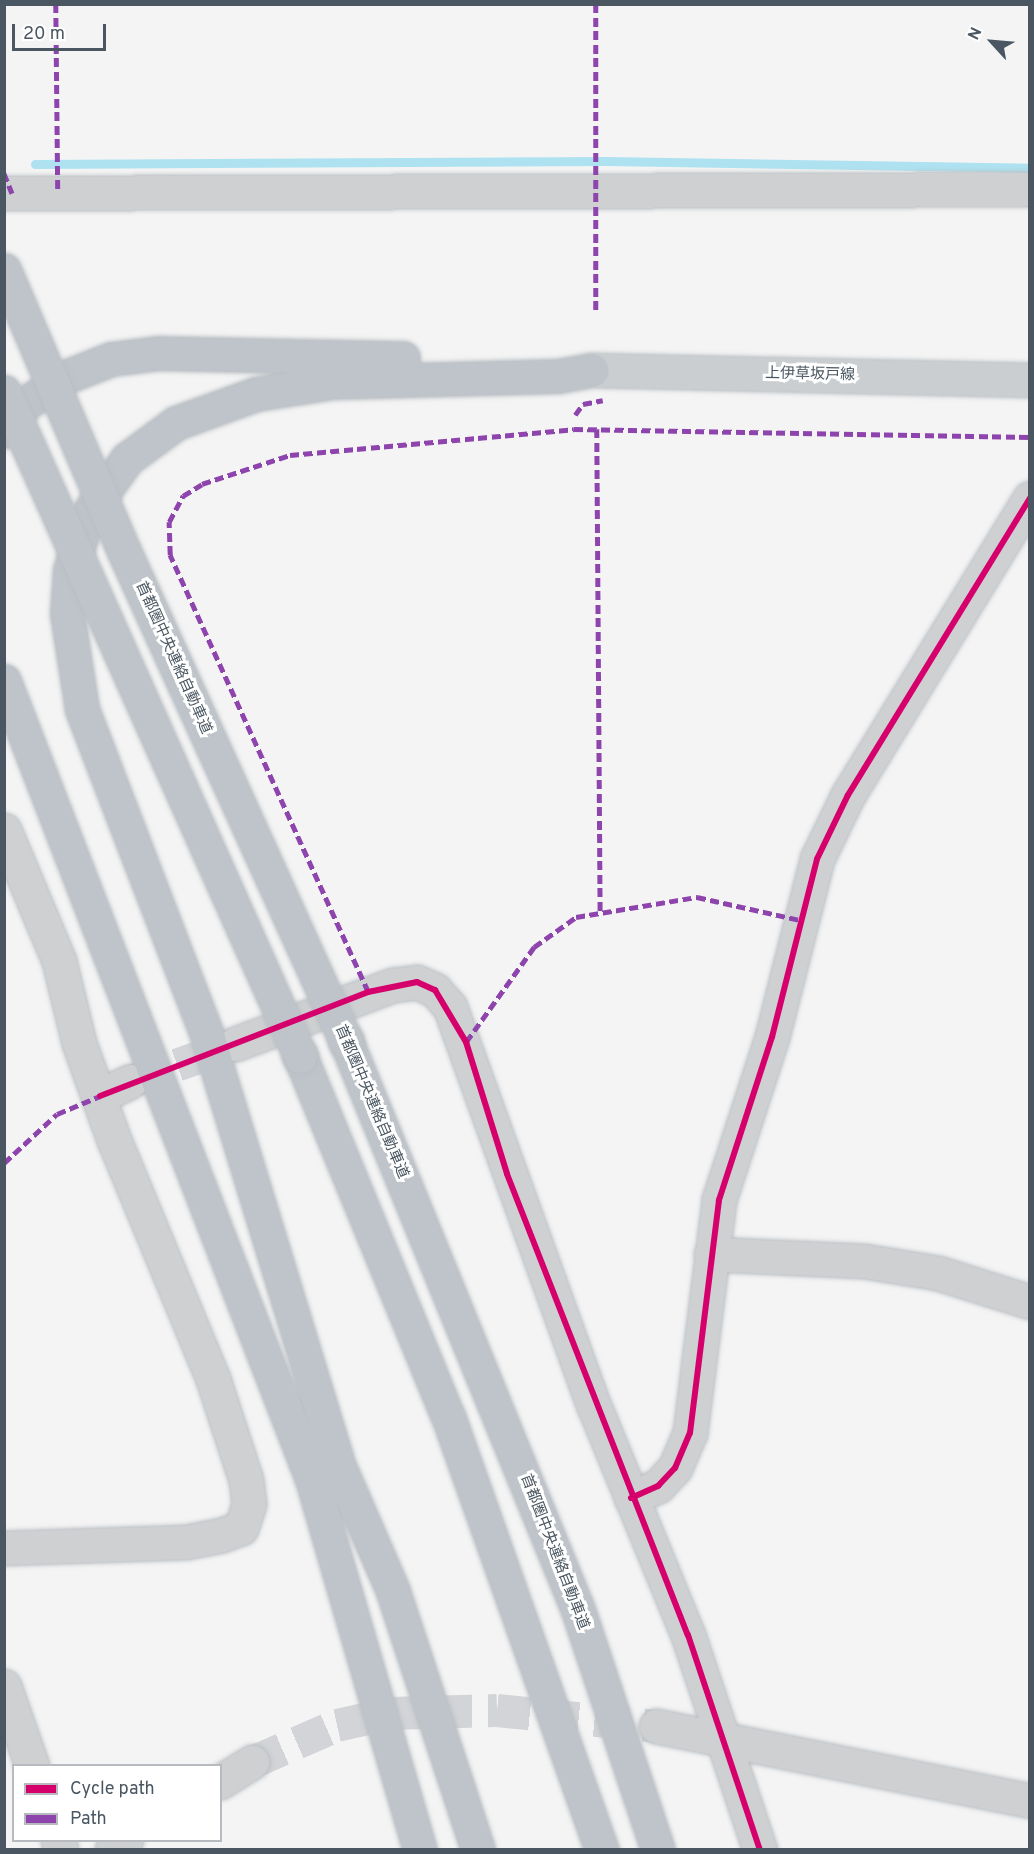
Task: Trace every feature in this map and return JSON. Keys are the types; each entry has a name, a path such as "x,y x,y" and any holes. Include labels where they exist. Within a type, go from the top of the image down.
{"highway":[{"name":"首都圏中央連絡自動車道","path":"4,270 123,549 346,1041 578,1610 658,1850"},
{"path":"4,431 26,404 68,376 111,359 158,353 554,362 591,370"},
{"path":"478,1850 393,1591 339,1467 207,1035 82,709 67,613 70,570 90,511 126,459 176,423 256,394 333,382 558,376 591,370"},
{"path":"4,392 300,1056 448,1416 602,1850"},
{"path":"4,681 308,1468 420,1850"}],"main road":[{"name":"上伊草坂戸線","path":"591,370 1029,380"}],"street":[{"path":"4,193 1029,189"},
{"path":"631,1498 658,1486 675,1468 690,1433 719,1200 772,1037 817,859 848,795 1029,498"},
{"path":"4,830 59,962 79,1043 213,1379 246,1480 249,1504 241,1528 222,1535 186,1542 4,1548"},
{"path":"236,1044 393,985 417,982 435,990 466,1042 507,1174 724,1738 760,1850"},
{"path":"100,1096 131,1081"},
{"path":"711,1254 864,1261 938,1273 1029,1302"},
{"path":"4,1686 31,1764"},
{"path":"656,1726 1029,1801"},
{"path":"222,1781 252,1762"}],"waterway":[{"path":"35,164 606,161 1030,168"}],"tunnel":[{"path":"131,1081 235,1044"},
{"path":"252,1762 337,1725 390,1713 497,1710 656,1726"}],"marked path":[{"path":"56,4 58,191"},
{"path":"596,4 596,313"},
{"path":"4,173 12,193"},
{"path":"575,415 583,404 603,400"},
{"path":"368,992 170,555 169,522 183,496 202,484 290,455 574,429 1030,437"},
{"path":"597,429 600,911"},
{"path":"466,1042 534,947 576,917 697,897 800,920"},
{"path":"4,1163 57,1114 100,1096"}],"cycle path":[{"path":"631,1498 658,1486 675,1468 690,1433 719,1200 772,1037 817,859 848,795 1030,498"},
{"path":"100,1096 368,992 417,982 435,990 466,1042 507,1174 688,1635 760,1850"}]}
